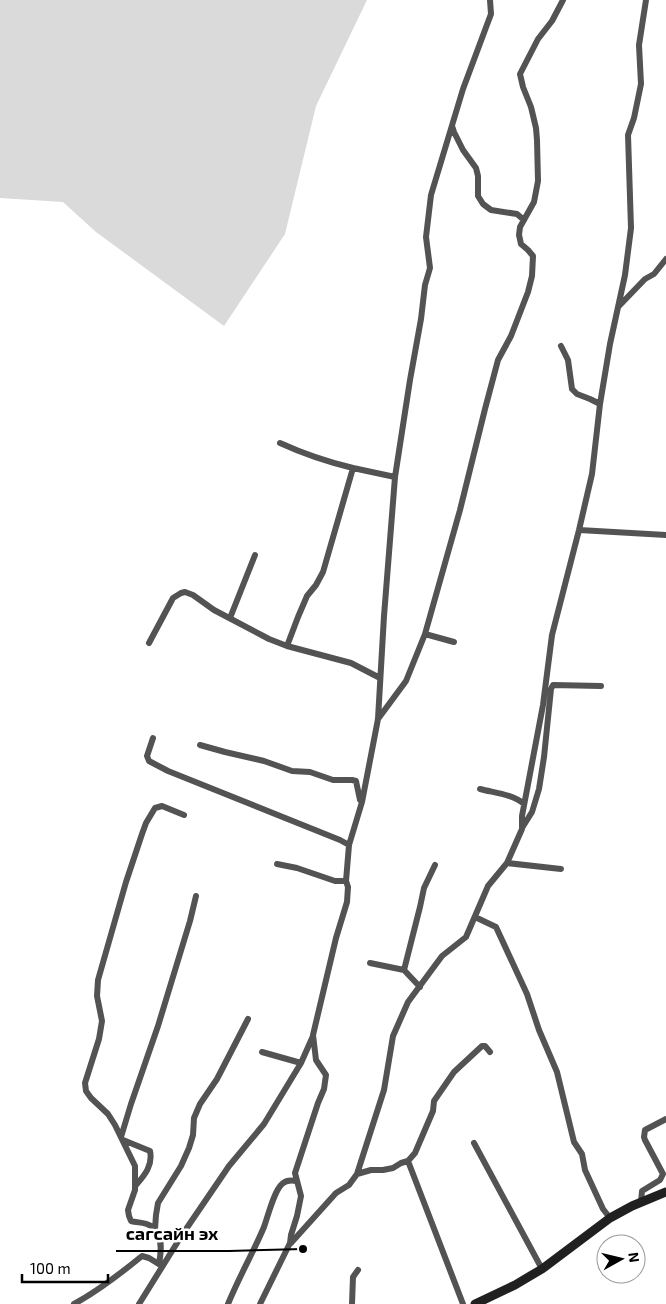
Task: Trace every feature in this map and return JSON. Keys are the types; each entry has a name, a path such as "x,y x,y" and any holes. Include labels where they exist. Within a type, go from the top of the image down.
{"main road":[{"path":"475,1304 515,1285 542,1269 610,1218 666,1192"}],"street":[{"path":"139,1304 161,1265 229,1166 264,1124 301,1063 314,1035 336,938 347,902 348,887 346,881 350,845 362,802 378,719 395,477 410,380 422,320 425,286 430,268 426,237 431,195 463,89 490,14 490,0"},
{"path":"378,719 406,681 424,634 460,510 498,360 511,336 532,276 533,256 521,244 519,236 520,227 534,202 538,182 537,140 531,107 522,87 520,74 538,39 552,21 563,0"},
{"path":"522,829 522,816 543,705 552,635 592,474 600,404 610,344 625,275 631,228 628,135 634,118 641,84 639,46 646,0"},
{"path":"452,124 463,150 476,168 478,196 483,204 491,210 517,214 524,220"},
{"path":"618,307 645,279 654,274 666,259"},
{"path":"561,346 568,360 572,389 577,394 590,398 600,404"},
{"path":"280,443 329,462 395,477"},
{"path":"287,646 307,596 323,572 353,468"},
{"path":"579,530 666,535"},
{"path":"230,618 255,556"},
{"path":"150,643 173,598 185,592 193,595 214,610 269,639 287,646 351,663 380,678"},
{"path":"424,634 454,642"},
{"path":"290,1243 336,1193 349,1185 357,1174 384,1090 393,1036 408,1002 442,956 466,937 488,886 507,863 532,812 539,788 547,718 553,685 601,686"},
{"path":"543,705 547,718"},
{"path":"153,738 147,756 149,761 168,771 350,845"},
{"path":"200,746 264,761 292,771 310,772 333,780 352,780 356,782 362,802"},
{"path":"480,789 511,796 524,804"},
{"path":"161,1265 159,1236 155,1229 145,1223 132,1220 129,1216 128,1210 136,1184 135,1166 115,1125 108,1114 91,1098 86,1091 85,1084 99,1039 102,1021 98,996 98,980 126,882 146,823 155,808 162,806 184,815"},
{"path":"507,863 561,870"},
{"path":"277,864 297,868 335,882 346,881"},
{"path":"404,970 424,888 435,865"},
{"path":"122,1138 131,1104 158,1026 196,896"},
{"path":"476,917 496,927 527,994 539,1030 557,1072 574,1142 582,1154 585,1170 603,1209 610,1218"},
{"path":"370,963 404,970 420,987"},
{"path":"155,1229 158,1203 181,1166 189,1148 193,1135 194,1118 200,1104 217,1079 248,1019"},
{"path":"260,1304 290,1243 301,1196 295,1173 324,1089 326,1076 316,1060 314,1035"},
{"path":"357,1174 371,1170 393,1168 408,1161 415,1152 425,1125 433,1111 434,1101 454,1072 482,1046 485,1046 490,1052"},
{"path":"262,1052 301,1063"},
{"path":"641,1202 642,1191 660,1180 663,1174 645,1140 645,1130 666,1119"},
{"path":"122,1138 150,1151 151,1164 136,1184"},
{"path":"474,1143 542,1269"},
{"path":"408,1161 463,1304"},
{"path":"228,1304 264,1226 277,1191 282,1184 290,1180 296,1181"},
{"path":"74,1304 112,1280 142,1256 150,1258 161,1265"},
{"path":"352,1304 353,1276 358,1270"}],"shaded area":[{"path":"0,0 367,0 316,106 285,234 224,326 96,232 63,202 0,198"}],"place":[{"name":"сагсайн эх","path":"303,1249"}]}
